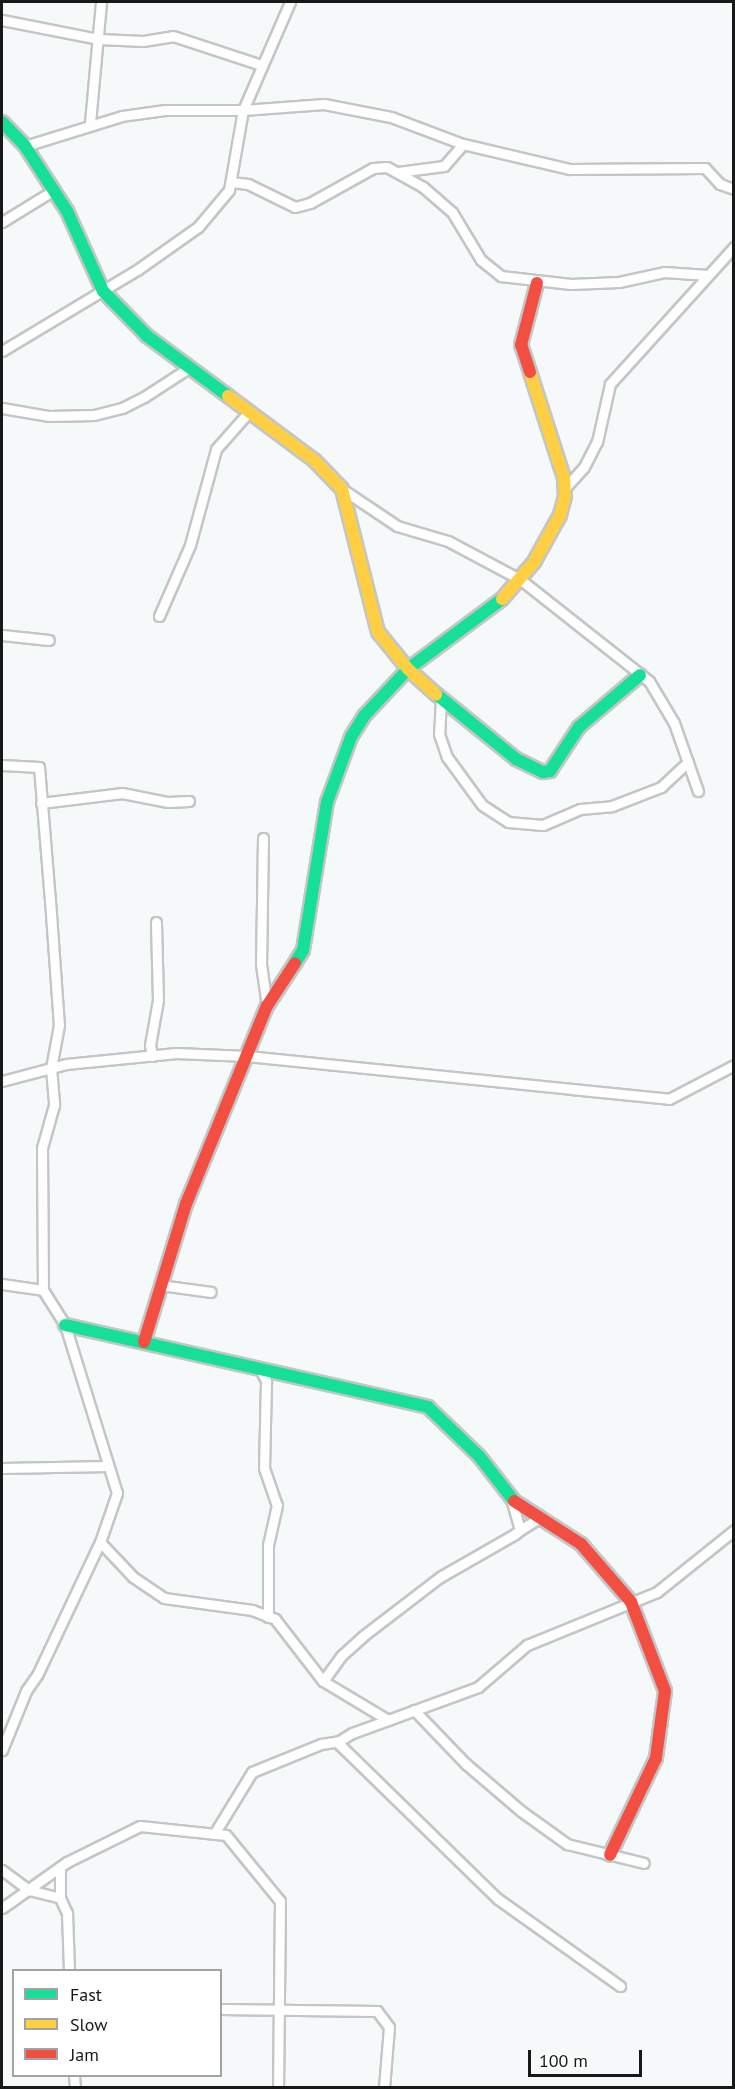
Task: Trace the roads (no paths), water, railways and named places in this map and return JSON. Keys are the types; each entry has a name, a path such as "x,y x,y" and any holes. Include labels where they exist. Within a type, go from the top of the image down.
{"street":[{"path":"90,123 101,2"},
{"path":"2,351 103,291 198,227 224,198 231,182 243,110 290,2"},
{"path":"2,20 99,39 143,41 173,36 261,65"},
{"path":"25,146 90,123 165,110 243,110 324,104 391,117 463,144 570,170 705,168 720,184 734,189"},
{"path":"2,122 25,146 67,211 103,291 147,336 187,369 314,460 342,489 397,526 448,541 520,580 639,675 659,695 698,791"},
{"path":"231,182 248,184 295,207 310,203 373,168 398,172 444,166 463,144"},
{"path":"398,172 452,212 487,268 501,276 537,283 619,282 664,272 708,275"},
{"path":"2,222 54,190"},
{"path":"565,488 584,467 597,442 610,384 734,248"},
{"path":"144,1342 186,1204 267,1006 303,950 327,802 338,767 365,715 408,669 509,594 560,515 565,488 521,345 537,283"},
{"path":"2,408 49,416 94,415 129,405 170,383 187,369"},
{"path":"159,616 190,545 216,449 248,413"},
{"path":"342,489 378,632 408,669 493,743 543,772 556,764 579,727 639,675"},
{"path":"2,635 49,640"},
{"path":"441,699 438,734 447,758 482,806 508,822 543,825 580,809 612,806 661,787 688,762"},
{"path":"2,765 39,767 59,1025 51,1068 54,1104 41,1162 43,1290 65,1325 117,1493 100,1542 37,1675 26,1691 2,1750"},
{"path":"41,803 122,793 168,802 189,801"},
{"path":"263,838 261,964 267,1006"},
{"path":"152,1056 150,1045 158,1000 156,922"},
{"path":"2,1081 51,1068 152,1056 247,1056 669,1099 734,1065"},
{"path":"2,1284 43,1290"},
{"path":"160,1285 211,1292"},
{"path":"65,1325 428,1407 479,1456 511,1499 581,1544 631,1602 665,1691 666,1706 656,1758 610,1855"},
{"path":"259,1367 266,1381 264,1468 277,1505 268,1545 268,1617"},
{"path":"2,1468 108,1466"},
{"path":"511,1499 520,1530"},
{"path":"323,1681 341,1656 363,1636 440,1577 539,1518"},
{"path":"214,1833 252,1772 321,1744 339,1741 388,1720 478,1687 527,1645 657,1592 734,1530"},
{"path":"100,1542 133,1577 164,1598 252,1610 275,1619 323,1681 388,1720"},
{"path":"414,1710 520,1811 567,1844 644,1863"},
{"path":"339,1741 366,1773 498,1899 620,1986"},
{"path":"2,1908 60,1867 140,1826 226,1836 280,1901 276,2007 278,2088"},
{"path":"60,1867 60,1898 68,1913 69,1969"},
{"path":"2,1870 29,1890 60,1898"},
{"path":"222,2009 276,2007 377,2011 389,2027 384,2088"}]}
